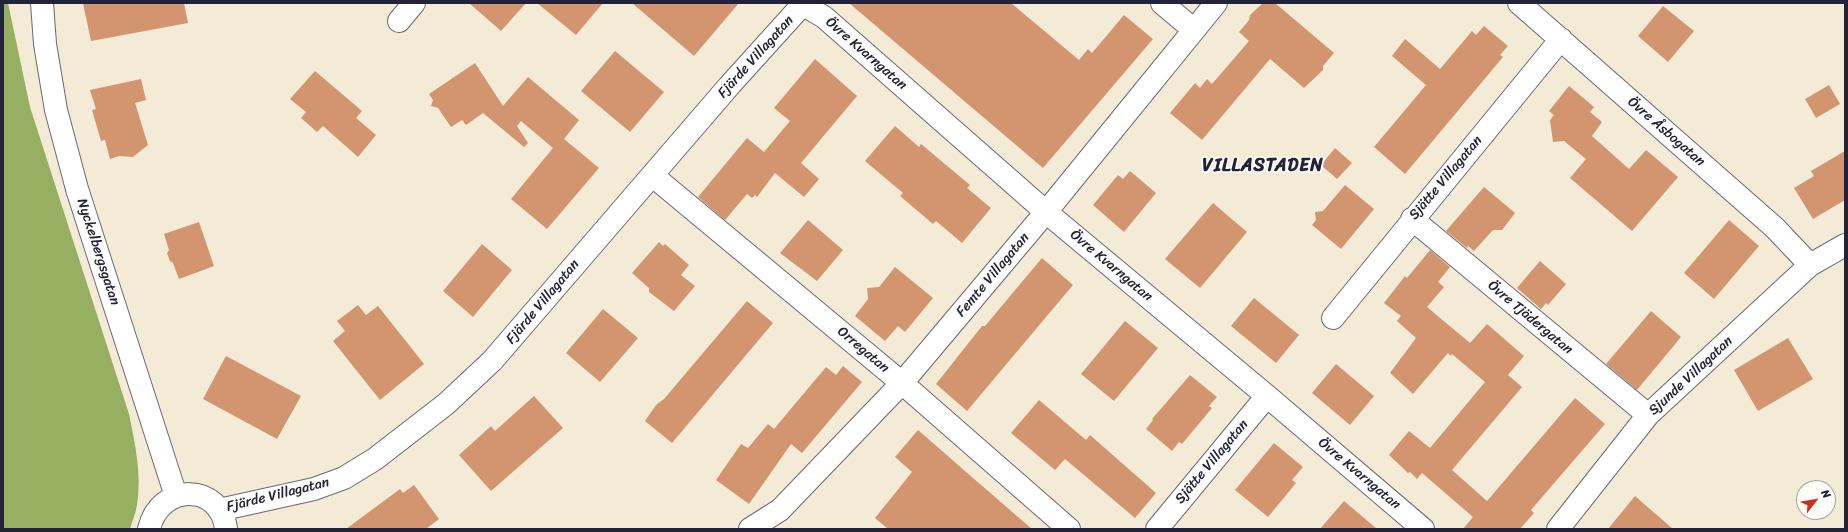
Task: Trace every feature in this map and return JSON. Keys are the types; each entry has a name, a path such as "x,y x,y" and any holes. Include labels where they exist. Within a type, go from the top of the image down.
{"street":[{"name":"Nyckelbergsgatan","path":"42,3 45,44 56,110 77,188 176,496"},
{"path":"399,21 414,3"},
{"path":"1162,3 1194,30"},
{"name":"Femte Villagatan","path":"750,529 780,510 902,383 1046,212 1216,3"},
{"name":"Övre Åsbogatan","path":"1519,3 1775,228 1810,265"},
{"name":"Fjärde Villagatan","path":"223,520 344,478 375,459 446,404 492,361 729,86 802,4"},
{"name":"Övre Kvarngatan","path":"802,4 824,17 1046,212 1267,396 1423,529"},
{"name":"Sjätte Villagatan","path":"1333,318 1561,40"},
{"name":"Orregatan","path":"653,176 902,383 1069,529"},
{"name":"Övre Tjädergatan","path":"1412,220 1648,415"},
{"name":"Sjunde Villagatan","path":"1558,529 1648,415 1810,265 1845,245"},
{"name":"Sjätte Villagatan","path":"1157,529 1267,396"},
{"path":"149,529 155,511 169,499 188,494 200,496 211,502 223,520"}],"green space":[{"path":"3,3 8,3 30,107 129,414 137,459 139,482 136,508 130,529 3,529"}],"building":[{"path":"83,3 184,3 188,23 91,41"},
{"path":"469,3 526,3 501,31"},
{"path":"537,3 603,3 576,35"},
{"path":"632,3 739,3 694,56"},
{"path":"849,3 1011,3 1079,60 1088,49 1092,53 1124,15 1153,39 1043,168"},
{"path":"1263,3 1275,3 1334,53 1323,66 1323,70 1304,88 1270,59 1202,140 1170,113 1195,83 1200,88 1207,79 1212,84 1249,41 1239,32 1249,20 1250,15"},
{"path":"1663,6 1694,31 1668,62 1638,36"},
{"path":"1484,26 1508,46 1500,55 1503,57 1405,174 1374,147 1426,85 1392,56 1405,39 1440,69 1472,31 1476,35"},
{"path":"615,51 664,92 630,132 581,91"},
{"path":"815,59 857,96 801,163 819,179 804,197 775,173 757,197 755,195 752,198 747,194 725,220 698,197 747,138 764,152 790,121 774,108"},
{"path":"475,63 503,106 528,77 579,120 564,139 599,168 547,229 511,199 553,148 521,121 517,126 528,143 524,147 483,113 466,125 462,120 451,127 438,108 431,106 433,100 429,94"},
{"path":"315,71 362,111 356,118 376,135 358,157 323,126 317,132 301,118 306,112 290,99"},
{"path":"141,79 146,100 135,103 148,145 133,157 119,156 110,159 105,140 101,141 92,110 96,109 90,90"},
{"path":"1829,85 1840,104 1816,118 1805,99"},
{"path":"1569,86 1594,107 1590,112 1602,122 1592,136 1629,169 1646,150 1678,177 1632,231 1570,178 1586,159 1564,141 1553,142 1550,120 1554,115 1549,111"},
{"path":"895,126 919,147 921,144 970,185 967,188 991,208 962,243 936,221 933,224 900,196 903,193 865,161"},
{"path":"1335,148 1352,163 1337,179 1321,165"},
{"path":"1845,151 1845,200 1813,219 1794,188 1814,176 1811,171"},
{"path":"1130,171 1156,193 1124,232 1093,205 1118,175 1123,179"},
{"path":"1345,185 1374,209 1341,249 1312,225 1316,220 1315,212 1323,211"},
{"path":"1484,187 1515,213 1502,230 1493,230 1474,251 1468,246 1467,248 1446,231"},
{"path":"1213,203 1247,232 1200,288 1165,259"},
{"path":"808,220 843,250 817,281 780,253"},
{"path":"1729,220 1759,246 1714,299 1684,273"},
{"path":"199,222 214,266 179,279 173,263 170,261 167,253 169,250 164,234"},
{"path":"659,242 663,246 665,244 689,265 681,275 695,286 674,311 649,292 649,288 632,273"},
{"path":"482,244 512,270 473,317 443,291"},
{"path":"1430,250 1450,267 1438,282 1444,287 1427,307 1470,343 1487,324 1524,356 1508,375 1522,387 1452,470 1487,501 1575,398 1605,424 1531,510 1534,513 1520,529 1463,529 1473,517 1422,473 1417,479 1410,472 1408,473 1389,455 1409,431 1430,448 1485,382 1452,354 1451,356 1448,353 1413,394 1390,373 1416,338 1397,321 1401,316 1384,303 1405,276 1407,278"},
{"path":"1042,258 1073,285 967,411 936,384 982,326 985,326"},
{"path":"1540,261 1566,284 1548,305 1546,303 1541,309 1517,288"},
{"path":"895,267 933,298 905,332 898,326 885,341 855,316 868,299 867,288 879,287"},
{"path":"1254,298 1299,335 1276,363 1231,326"},
{"path":"747,301 773,323 672,443 645,421 656,405 664,399"},
{"path":"358,305 366,315 378,306 424,364 380,400 333,341 345,331 337,321"},
{"path":"603,309 638,338 600,382 566,353"},
{"path":"1651,311 1681,337 1637,390 1606,364"},
{"path":"1125,321 1158,348 1114,401 1081,374"},
{"path":"1788,338 1813,379 1758,411 1734,370"},
{"path":"226,356 301,396 277,439 203,399"},
{"path":"1336,364 1374,396 1350,425 1312,393"},
{"path":"843,366 862,382 802,453 791,444 749,504 716,480 741,444 748,448 768,424 774,429 826,367 836,375"},
{"path":"1190,375 1217,397 1209,406 1212,408 1182,444 1179,442 1172,451 1146,429 1153,420 1152,419"},
{"path":"534,396 563,428 491,491 459,455 491,426 495,431"},
{"path":"1039,400 1086,440 1090,435 1156,493 1135,518 1065,459 1055,470 1011,433"},
{"path":"918,430 1032,529 888,529 875,518 912,472 895,457"},
{"path":"1274,443 1303,467 1292,480 1296,483 1268,517 1235,490"},
{"path":"414,485 439,519 426,529 346,529 400,489 403,493"},
{"path":"1635,496 1673,529 1608,529"},
{"path":"1344,501 1377,529 1320,529"}],"district":[{"name":"VILLASTADEN","path":"1263,166"}]}
